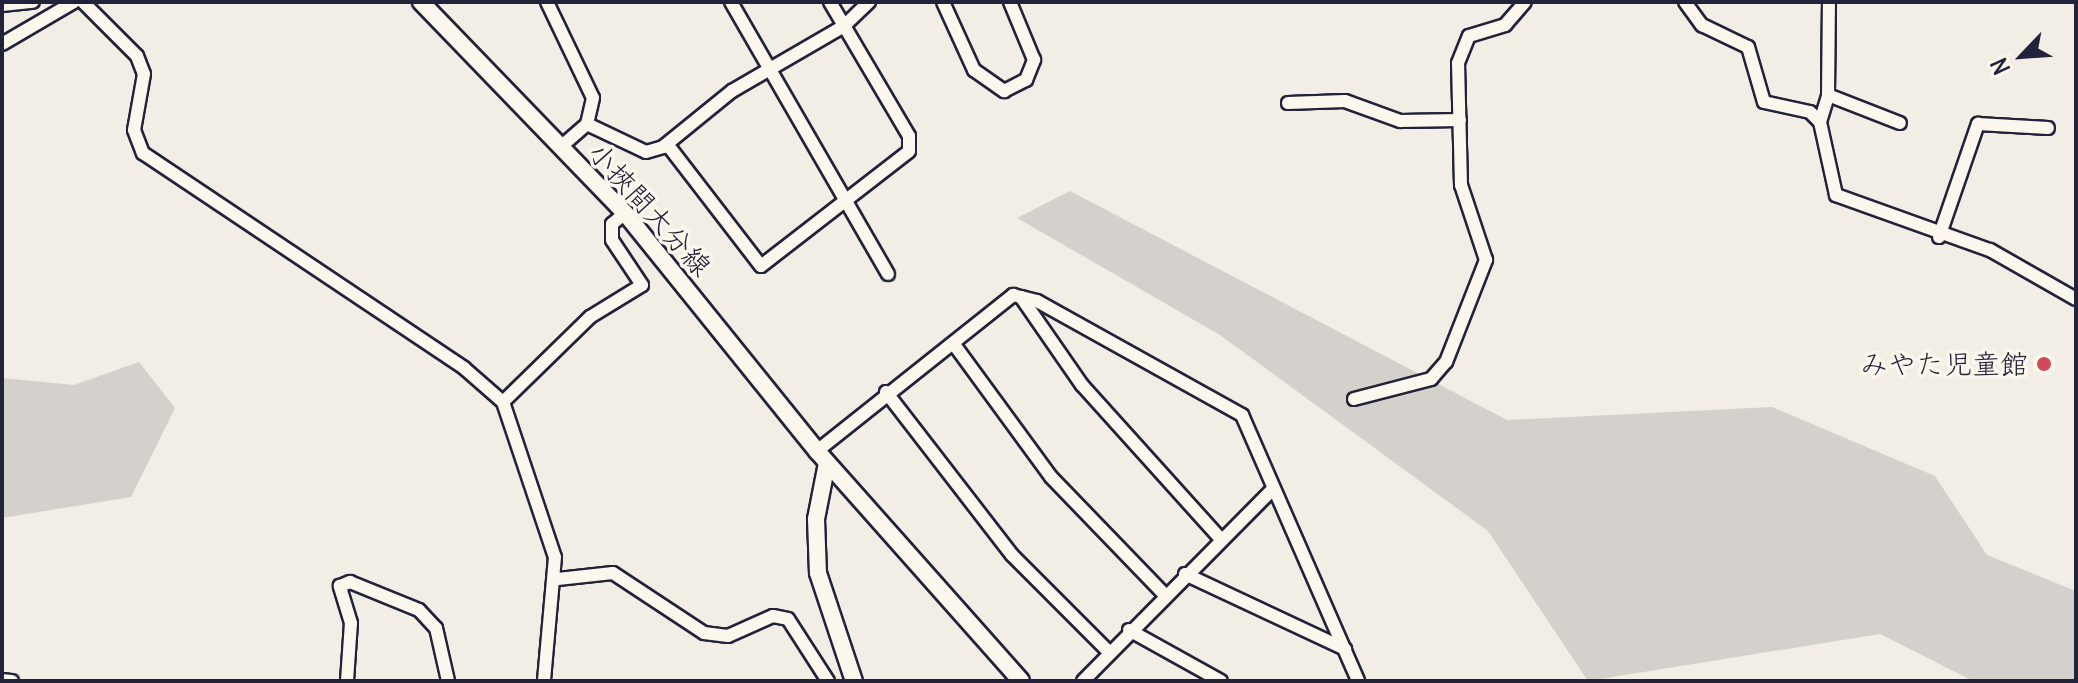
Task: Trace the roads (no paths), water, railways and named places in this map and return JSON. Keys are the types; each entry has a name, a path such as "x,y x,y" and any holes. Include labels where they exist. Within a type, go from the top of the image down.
{"main road":[{"name":"小挾間大分線","path":"421,2 625,213 822,457 1021,681"},
{"path":"822,457 816,519 818,573 854,681"}],"street":[{"path":"2,5 33,2"},
{"path":"2,44 74,2"},
{"path":"83,2 137,56 144,74 134,130 143,153 464,368 503,402 558,579 546,621 544,681"},
{"path":"547,2 588,82 587,124 561,147"},
{"path":"731,2 888,274"},
{"path":"667,144 761,266 909,151 909,136 830,2"},
{"path":"587,124 646,152 667,144 732,91 844,26 869,2"},
{"path":"943,2 974,70 1004,91 1026,80 1034,60 1010,2"},
{"path":"1354,399 1431,379 1446,362 1486,260 1461,185 1463,47 1469,36 1505,25 1525,2"},
{"path":"1685,2 1702,25 1748,47 1764,102 1810,112 1820,122"},
{"path":"1829,2 1828,95 1820,122 1836,195 1939,237 2002,255 2076,299"},
{"path":"1828,95 1900,123"},
{"path":"1288,103 1345,101 1400,121 1460,120"},
{"path":"1939,237 1978,124 2048,128"},
{"path":"503,402 590,317 642,285 612,240 612,224 625,213"},
{"path":"822,457 886,392 1013,295 1021,297 1242,415 1358,681"},
{"path":"1021,297 1082,385 1220,538"},
{"path":"953,343 1051,477 1165,595"},
{"path":"886,392 1012,555 1108,651"},
{"path":"1083,681 1108,651 1273,489"},
{"path":"558,579 613,573 704,633 728,636 773,616 788,619 828,681"},
{"path":"1185,574 1345,649"},
{"path":"347,681 351,623 340,586 350,582 407,604 436,628 448,681"},
{"path":"1129,630 1221,681"},
{"path":"2,680 12,681"}],"place":[{"name":"みやた児童館","path":"2044,364"}]}
